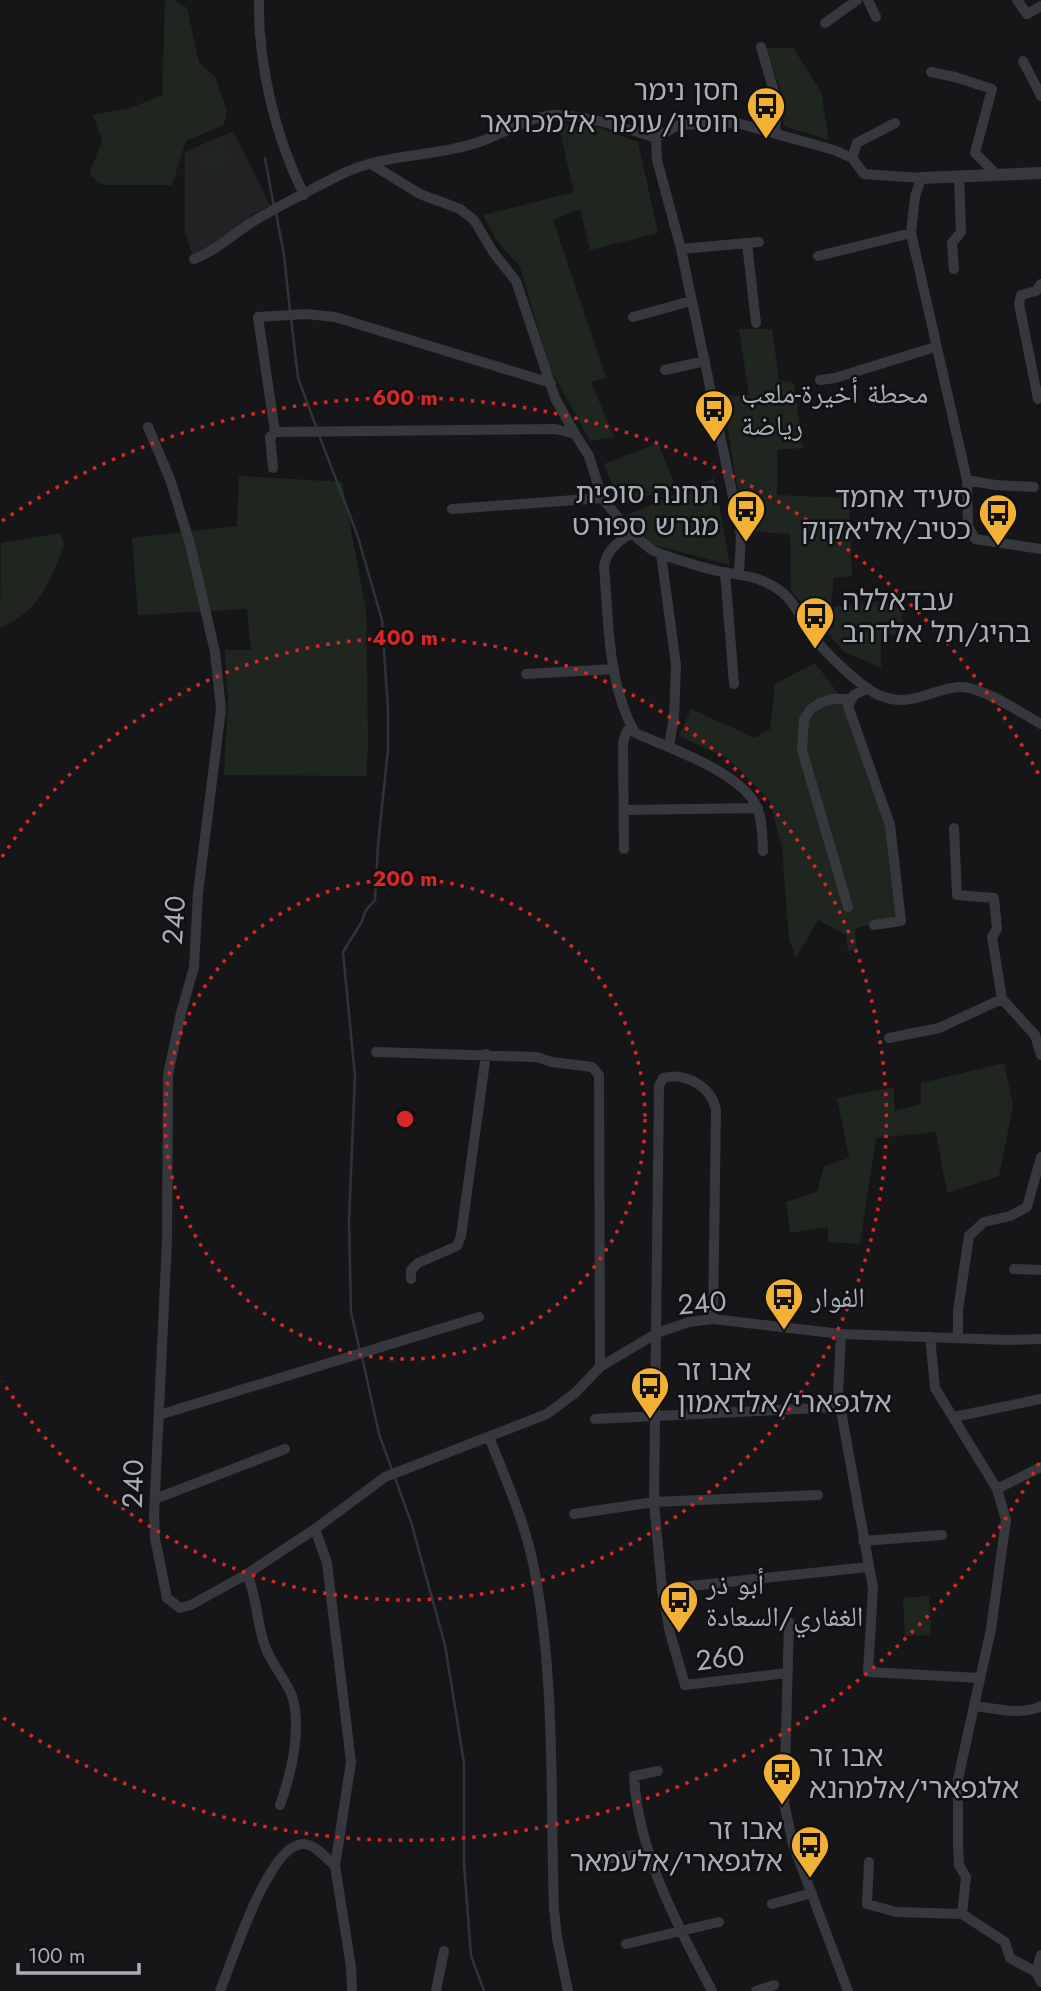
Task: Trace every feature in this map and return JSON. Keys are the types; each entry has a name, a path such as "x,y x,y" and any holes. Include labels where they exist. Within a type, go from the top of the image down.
{"street":[{"path":"259,0 259,28 267,84 292,170 304,195"},
{"path":"825,23 857,0"},
{"path":"868,0 876,17"},
{"path":"1017,0 1027,14 1041,6"},
{"path":"761,47 777,102 775,134"},
{"path":"1023,61 1041,96"},
{"path":"931,72 992,89 975,153 997,175"},
{"path":"194,259 212,252 251,223 345,173 386,158 407,157 483,141 539,117 556,115 608,123 656,138 677,125 737,124 834,150 852,158 863,174 921,178 1041,173"},
{"path":"852,158 858,144 895,123"},
{"path":"656,138 657,160 681,249 741,534 739,573"},
{"path":"371,164 420,194 460,209 474,220 493,252 516,281 555,398 589,456 601,498 631,533 652,550 662,554 768,583 783,593 795,606 825,652 879,696 898,700 919,699 959,687 981,692 1041,724"},
{"path":"954,268 952,243 961,232 959,176"},
{"path":"921,178 915,197 911,233 967,480 968,526 975,539 1041,549"},
{"path":"818,256 911,233"},
{"path":"681,249 760,242"},
{"path":"747,243 756,323"},
{"path":"1038,399 1019,304 1021,295 1036,292 1041,284"},
{"path":"633,317 691,301"},
{"path":"275,432 258,317 306,314 335,317 551,383"},
{"path":"820,380 835,378 935,347"},
{"path":"665,370 705,361"},
{"name":"240","path":"148,427 170,479 204,596 215,652 221,709 200,879 194,967 168,1075 167,1241 155,1538 170,1602 180,1608 191,1605 247,1574 315,1529 385,1477 547,1414 575,1392 600,1367 657,1333 689,1322 713,1319 841,1334 1041,1339"},
{"path":"273,468 270,437 275,432 556,429 575,434"},
{"path":"967,480 1034,487"},
{"path":"452,509 601,498"},
{"path":"631,533 614,545 605,557 604,567 615,684 625,715 635,733 669,746 736,782 750,794 758,808 763,851"},
{"path":"662,554 676,665 674,717 669,746"},
{"path":"725,572 734,684"},
{"path":"526,674 614,669"},
{"path":"848,907 802,750 804,720 810,710 820,703 832,699 850,699 868,688"},
{"path":"850,699 850,716 890,825 901,921 874,925"},
{"path":"624,849 623,744 631,726"},
{"path":"625,810 758,808"},
{"path":"954,828 957,895 994,898 998,929 992,937 1002,999 1038,1034 1041,1055"},
{"path":"889,1038 939,1028 1002,999"},
{"path":"376,1052 536,1057 552,1062 592,1067 599,1075 600,1367"},
{"path":"411,1279 411,1270 418,1263 457,1246 461,1236 486,1054"},
{"name":"260","path":"713,1319 716,1110 710,1094 702,1086 669,1076 663,1078 659,1086 654,1502 662,1589 670,1633 685,1685 787,1673 784,1803 793,1844 848,1991"},
{"path":"958,1338 957,1310 969,1236 984,1222 1010,1216 1027,1207 1041,1157"},
{"path":"1014,1269 1041,1270"},
{"path":"159,1415 480,1317"},
{"path":"841,1334 838,1394 873,1588 868,1672 980,1678"},
{"path":"930,1337 935,1388 997,1489 1006,1520 991,1629 958,1779 958,1845 960,1864 967,1877 962,1914"},
{"path":"954,1417 1041,1399"},
{"path":"595,1419 840,1407"},
{"path":"489,1437 533,1560 539,1600 549,1698 554,1909 568,1991"},
{"path":"155,1499 285,1449"},
{"path":"997,1489 1041,1468"},
{"path":"574,1514 654,1502 818,1495"},
{"path":"315,1529 327,1563 351,1762 335,1866 351,1967 352,1991"},
{"path":"863,1541 942,1535"},
{"path":"662,1589 868,1567"},
{"path":"247,1574 256,1598 264,1645 292,1698 295,1738 292,1769 280,1805"},
{"path":"787,1673 789,1622"},
{"path":"974,1706 1024,1711 1041,1706"},
{"path":"658,1771 634,1776 635,1806 649,1853 681,1932 712,1991"},
{"path":"220,1991 263,1883 279,1857 287,1849 303,1844 312,1845 335,1866"},
{"path":"604,1859 649,1853"},
{"path":"869,1862 867,1904 896,1912 962,1914 1005,1942 1010,1958 1038,1977 1041,1955"},
{"path":"772,1904 812,1893"},
{"path":"626,1944 719,1922"},
{"path":"436,1991 444,1951"},
{"path":"755,1991 774,1985"}],"shaded area":[{"path":"165,0 175,0 187,8 199,63 215,76 227,111 224,125 186,141 172,185 102,185 89,174 102,141 93,115 133,107 162,95"},
{"path":"766,48 793,48 821,92 829,140 783,126 785,102"},
{"path":"558,123 597,127 638,142 658,233 590,250 580,209 553,220 606,378 591,382 614,437 590,441 549,366 520,267 497,241 483,215 574,192"},
{"path":"233,131 270,205 253,214 212,247 192,254 185,232 185,152"},
{"path":"226,144 232,162 201,172 195,155"},
{"path":"739,329 772,329 779,380 794,383 803,448 778,450 777,495 849,498 852,576 834,578 831,607 901,599 904,634 881,636 881,668 843,651 791,591 790,534 745,531 722,397 749,395"},
{"path":"658,443 675,486 621,506 604,464"},
{"path":"239,476 342,482 366,610 366,776 224,775 228,699 225,650 251,650 247,609 138,615 132,538 237,526"},
{"path":"714,478 730,565 651,544 627,515"},
{"path":"60,533 64,545 48,584 25,613 0,628 1,543"},
{"path":"815,663 844,701 891,833 898,916 855,929 857,949 848,951 846,935 818,920 796,958 789,940 782,848 769,799 729,759 679,736 691,709 755,738 770,729 775,684"},
{"path":"1004,1063 1013,1106 999,1176 947,1193 936,1132 876,1138 860,1244 828,1242 828,1227 790,1233 786,1202 817,1192 824,1166 849,1158 837,1098 894,1087 894,1111 921,1104 921,1083"},
{"path":"929,1596 931,1635 905,1636 903,1598"}],"waterway":[{"path":"265,158 274,207"},
{"path":"276,213 290,311"},
{"path":"291,317 298,378 317,429"},
{"path":"319,435 357,534 382,620 388,710 388,749 375,900 366,910 343,952 355,1076 349,1220 351,1312 360,1351"},
{"path":"362,1357 379,1434 411,1522 445,1645 464,1763 464,1864 471,1956 484,1991"}],"place":[{"name":"חסן נימר חוסין/עומר אלמכתאר","path":"766,140"},
{"name":"محطة أخيرة-ملعب رياضة","path":"714,443"},
{"name":"תחנה סופית מגרש ספורט","path":"746,543"},
{"name":"סעיד אחמד כטיב/אליאקוק","path":"998,547"},
{"name":"עבדאללה בהיג/תל אלדהב","path":"815,650"},
{"name":"الفوار","path":"784,1331"},
{"name":"אבו זר אלגפארי/אלדאמון","path":"650,1420"},
{"name":"أبو ذر الغفاري/السعادة","path":"679,1634"},
{"name":"אבו זר אלגפארי/אלמהנא","path":"782,1806"},
{"name":"אבו זר אלגפארי/אלעמאר","path":"810,1879"}]}
